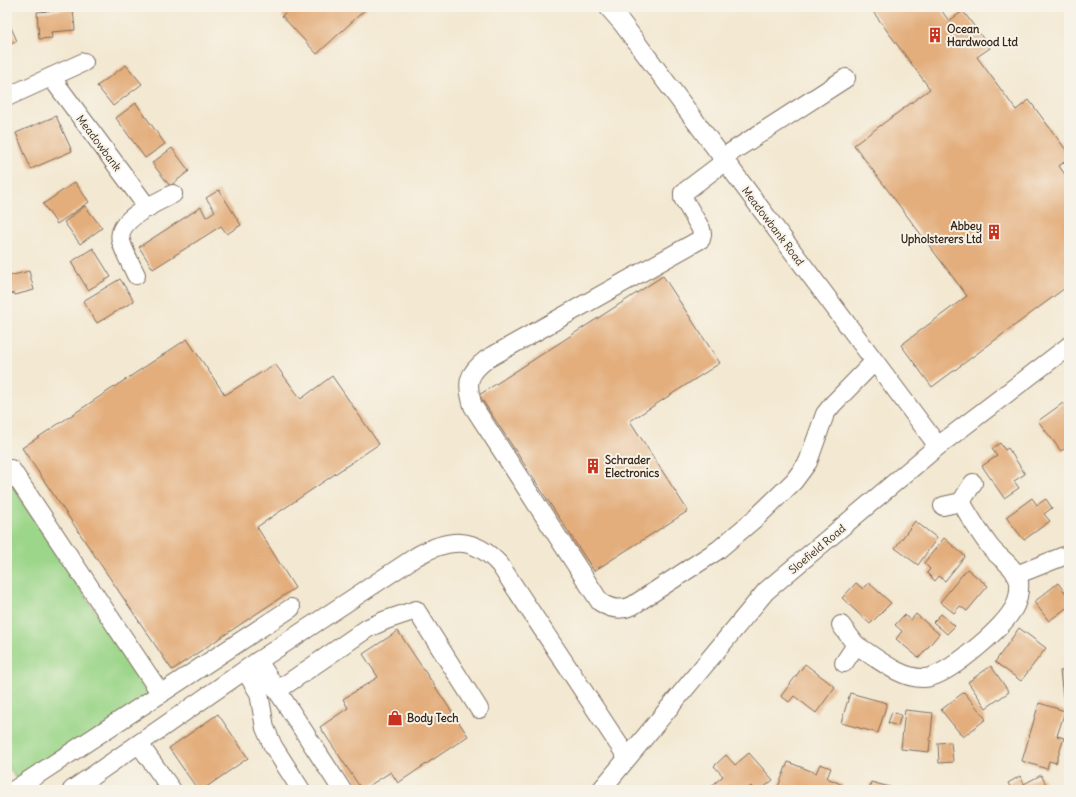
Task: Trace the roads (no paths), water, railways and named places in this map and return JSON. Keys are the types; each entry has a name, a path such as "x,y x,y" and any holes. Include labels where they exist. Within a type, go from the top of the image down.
{"street":[{"name":"Meadowbank Road","path":"608,7 622,23 938,446"},
{"path":"7,97 84,62"},
{"name":"Meadowbank","path":"51,77 148,208"},
{"path":"846,78 723,160 683,193 683,198 701,229 702,234 700,238 487,359 471,373 468,383 473,406 600,602 606,606 619,609 632,606 718,550 758,516 804,469 811,455 822,422 832,404 874,362"},
{"path":"136,275 121,241 121,229 127,221 173,194"},
{"name":"Sloefield Road","path":"601,790 766,592 938,446 1069,346"},
{"path":"11,469 161,694"},
{"path":"943,506 961,502 972,483"},
{"path":"841,625 856,645 907,675 922,678 940,674 957,663 1007,618 1012,611 1018,593 1019,584 1016,575 990,548 961,502"},
{"path":"72,790 252,666 428,550 451,543 472,544 492,557 503,570 627,757"},
{"path":"1016,575 1069,554"},
{"path":"14,790 292,608"},
{"path":"278,690 368,628 416,610 479,709"},
{"path":"844,663 856,645"},
{"path":"252,666 278,690 342,790"},
{"path":"252,666 266,728 273,746 301,790"},
{"path":"139,744 172,790"}],"place":[{"name":"Ocean Hardwood Ltd","path":"935,35"},
{"name":"Abbey Upholsterers Ltd","path":"994,232"},
{"name":"Schrader Electronics","path":"593,466"},
{"name":"Body Tech","path":"395,718"}]}
